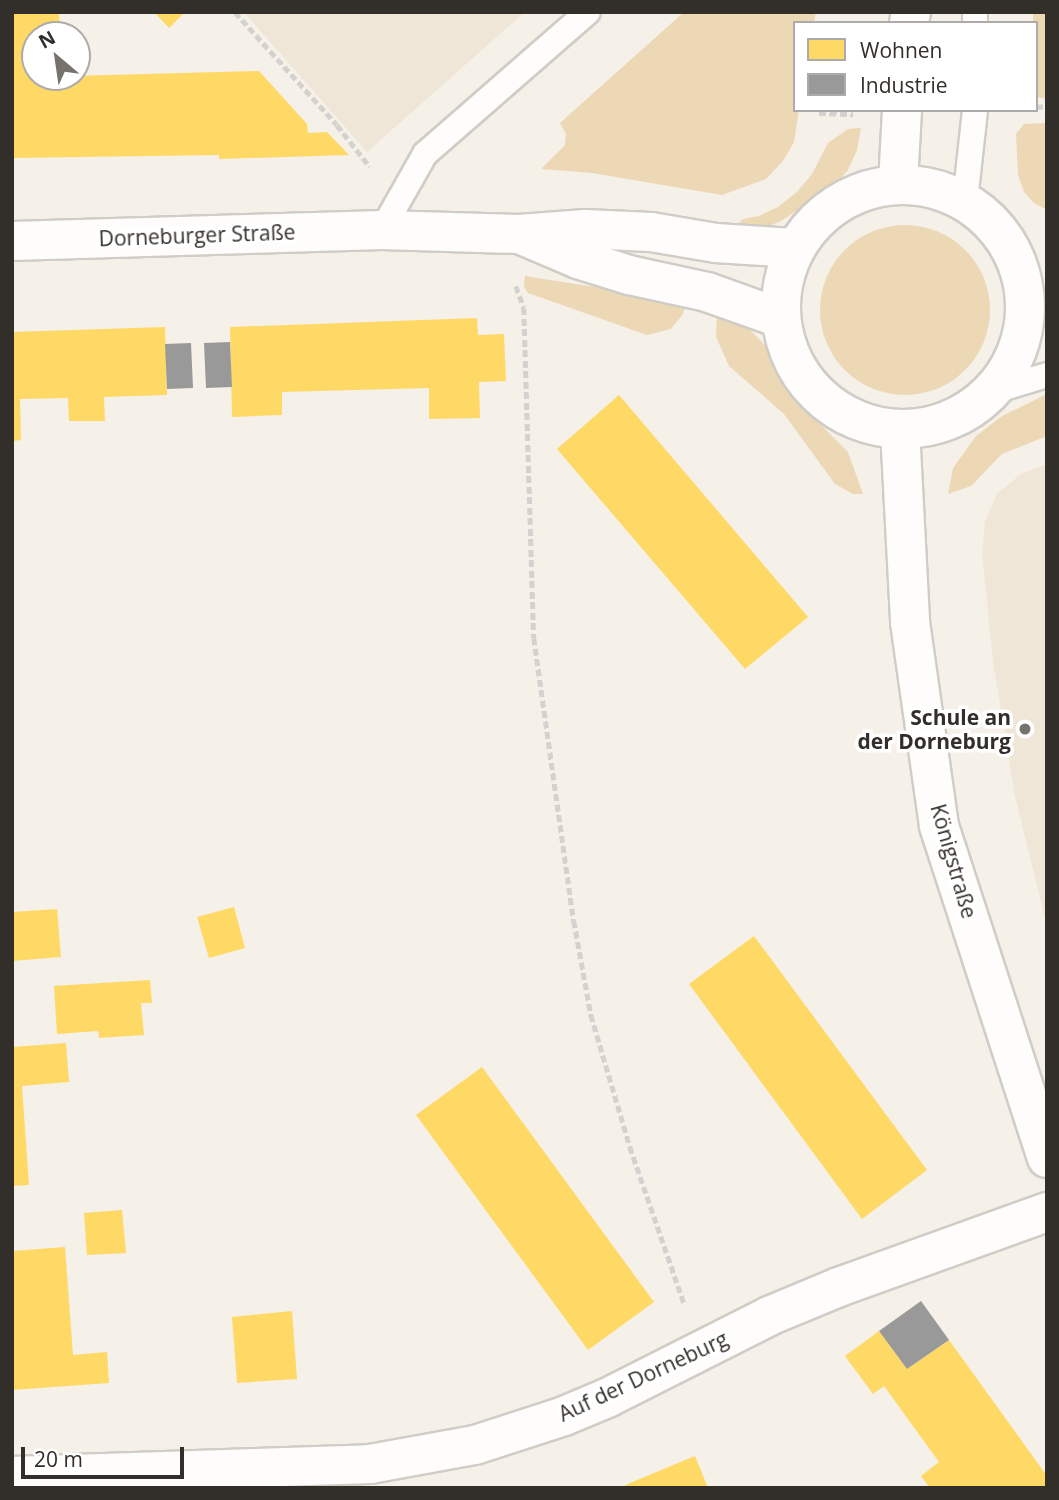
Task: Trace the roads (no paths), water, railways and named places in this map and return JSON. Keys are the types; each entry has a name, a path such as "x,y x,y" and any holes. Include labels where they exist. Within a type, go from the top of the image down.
{"street":[{"path":"898,184 902,112"},
{"path":"898,184 944,190 965,201 989,219 1007,242 1036,294 1012,364 991,392 965,413 934,426 900,429 871,425 843,414 819,396 800,373 786,346 780,317 782,282 794,248 813,223 838,202 866,190 898,184"},
{"name":"Dorneburger Straße","path":"12,241 382,230 519,234 585,229 651,232 716,243 794,248"},
{"name":"Dorneburger Straße","path":"519,234 604,267 707,292 780,317"},
{"name":"Königstraße","path":"900,429 910,622 939,826 1047,1158"},
{"name":"Auf der Dorneburg","path":"12,1476 370,1464 475,1445 564,1416 839,1287 1047,1212"}],"lane":[{"path":"382,230 425,154 589,12"},
{"path":"965,201 975,112"},
{"path":"991,392 1047,375"}],"place":[{"name":"Schule an der Dorneburg","path":"1025,729"}]}
